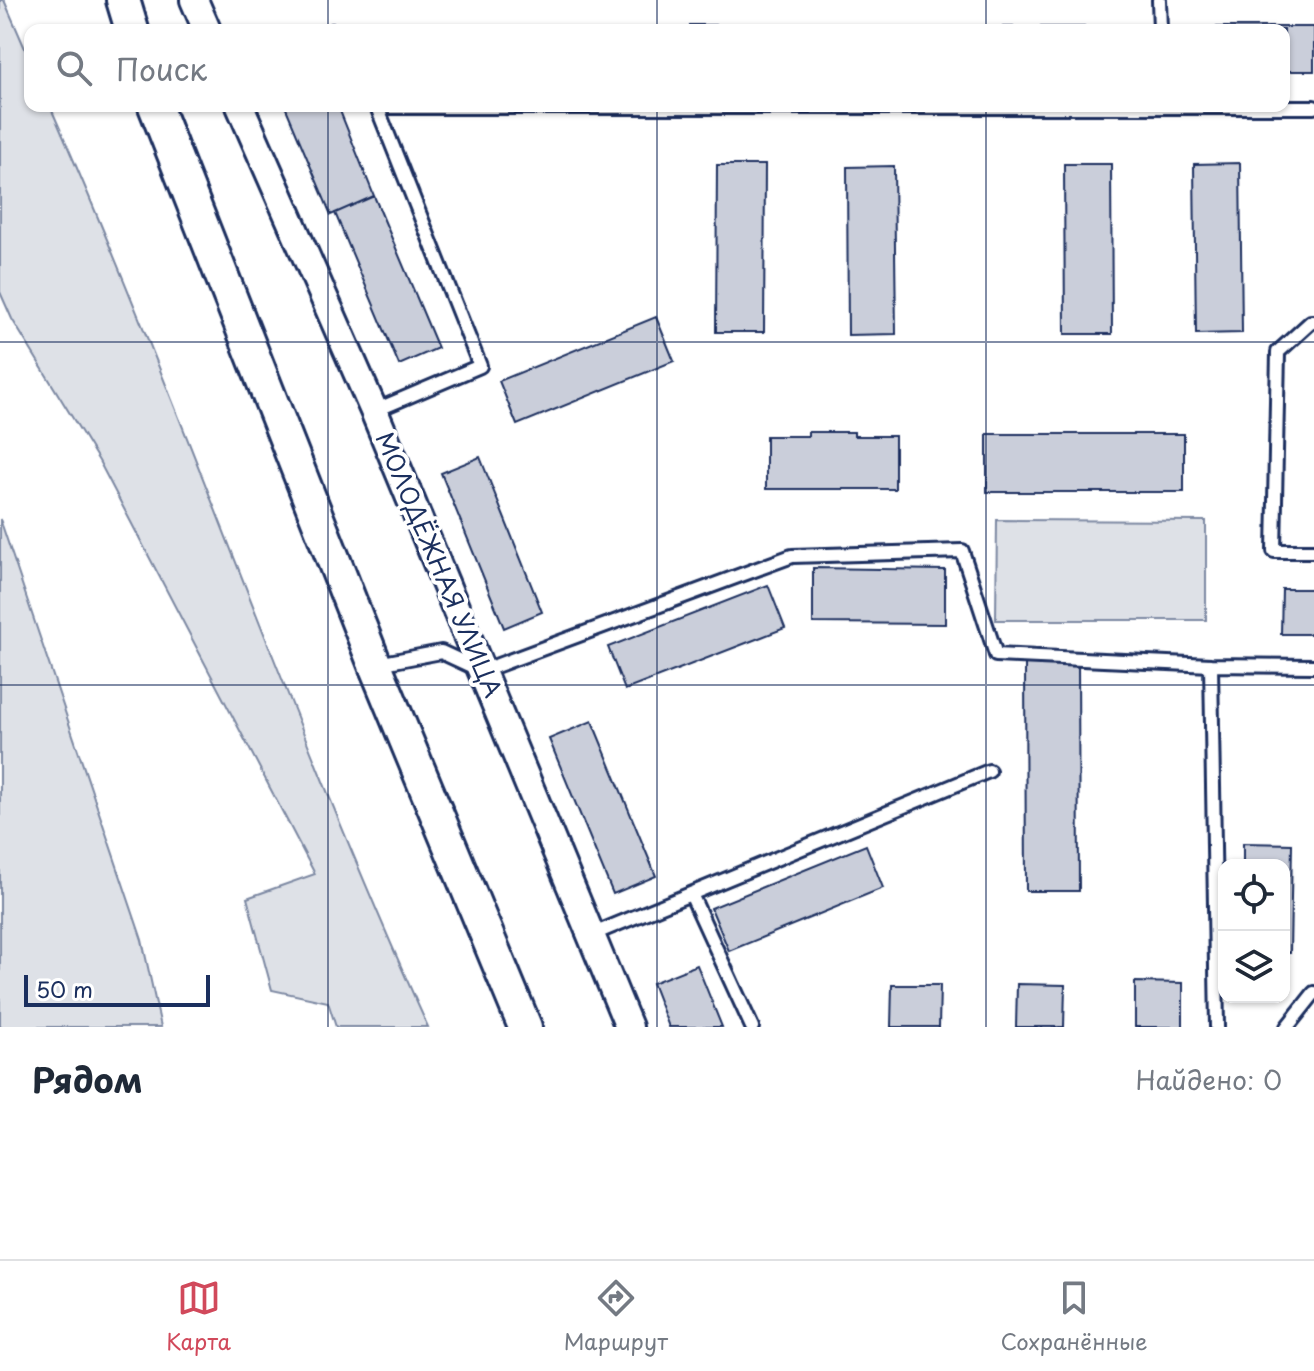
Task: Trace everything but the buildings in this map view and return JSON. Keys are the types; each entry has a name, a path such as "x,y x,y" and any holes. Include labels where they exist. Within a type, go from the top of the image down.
{"street":[{"path":"123,0 130,24"},
{"path":"194,0 204,24"},
{"path":"157,112 375,665 525,1027"},
{"name":"МОЛОДЁЖНАЯ УЛИЦА","path":"243,112 374,411 629,1027"}],"lane":[{"path":"1159,0 1160,24"},
{"path":"1290,107 1314,107"},
{"path":"374,411 480,366 379,112"},
{"path":"1314,322 1278,352 1274,551 1314,551"},
{"path":"375,665 441,652 482,671 792,556 962,551 996,655 1211,665 1314,666"},
{"path":"1211,665 1217,1027"},
{"path":"591,935 989,771"},
{"path":"691,894 752,1027"},
{"path":"1287,1027 1314,993"}],"shaded area":[{"path":"0,0 4,0 24,46 24,112 53,112 146,336 330,798 428,1027 336,1027 328,1002 272,990 247,898 315,874 99,461 12,319 0,292"},
{"path":"0,519 142,940 161,1027 0,1027"},
{"path":"997,520 1206,521 1206,620 996,620"}]}
